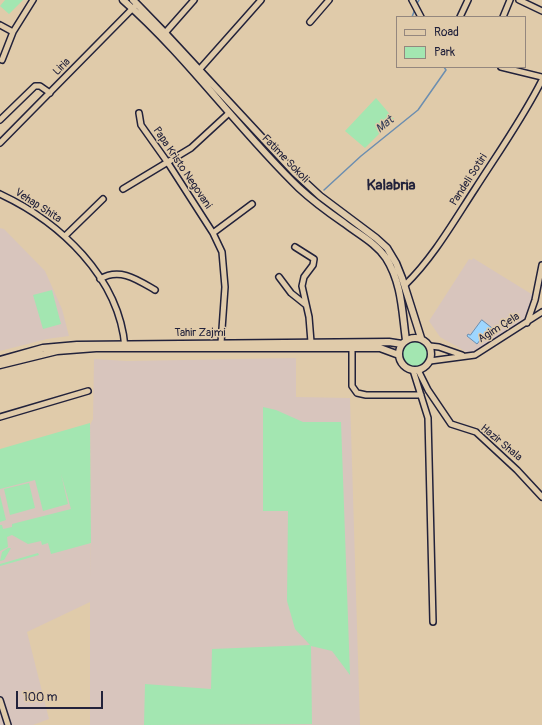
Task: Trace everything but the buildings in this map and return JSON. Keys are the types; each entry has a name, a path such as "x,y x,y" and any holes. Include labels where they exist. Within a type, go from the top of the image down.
{"street":[{"path":"2,60 13,32 33,0"},
{"name":"Fatime Sokoli","path":"122,0 134,4 165,33 302,181 331,205 382,243 396,263 405,285 421,338"},
{"path":"165,33 194,0"},
{"path":"199,70 261,0"},
{"path":"310,22 329,0"},
{"path":"460,16 468,0"},
{"path":"503,16 510,0"},
{"path":"519,0 542,11"},
{"name":"Fatime Sokoli","path":"134,4 229,114 306,194 382,252 391,267 403,307 404,342"},
{"name":"Liria","path":"0,143 50,93 134,4"},
{"path":"414,5 420,16"},
{"path":"0,25 13,32"},
{"path":"505,68 542,78"},
{"name":"Pandeli Sotiri","path":"405,285 417,272 460,213 526,109 542,78"},
{"path":"0,120 35,86 40,86 50,93"},
{"name":"Papa Kristo Negovani","path":"139,113 141,126 168,162 213,233 222,252 224,261 225,287 221,343"},
{"path":"123,189 190,148 229,114"},
{"name":"Vehap Shita","path":"0,194 27,208 65,236 88,260 100,278 119,319 125,346"},
{"name":"Vehap Shita","path":"65,236 103,199"},
{"path":"213,233 252,204"},
{"path":"295,247 314,259 313,265 303,281 311,342"},
{"path":"527,323 535,300 542,265"},
{"path":"100,278 112,273 123,274 140,281 155,290"},
{"path":"279,277 291,293 306,305"},
{"name":"Agim Çela","path":"430,361 477,354 542,312"},
{"path":"430,346 430,361 425,367 415,370 403,365 399,355 404,342 414,337 421,338 430,346 439,347 465,356"},
{"name":"Tahir Zajmi","path":"0,365 57,351 125,346 221,343 404,342"},
{"name":"Tahir Zajmi","path":"0,360 37,350 61,346 380,348 399,355"},
{"path":"352,348 352,386 357,393 366,395 421,395"},
{"path":"415,370 428,418 433,622"},
{"name":"Hazir Shala","path":"415,370 451,424 476,432 517,470 542,497"},
{"path":"0,417 88,391"},
{"path":"0,700 8,725"}],"shaded area":[{"path":"0,228 4,229 45,271 62,309 69,336 47,339 0,351"},
{"path":"473,258 533,295 524,319 470,354 440,337 429,321 469,259 472,260"},
{"path":"296,358 296,397 350,398 360,725 90,725 90,602 27,632 49,719 33,725 0,725 0,451 89,425 91,580 90,425 93,419 94,359 127,361"}],"green space":[{"path":"5,0 23,0 9,14 0,6"},
{"path":"376,98 394,119 365,148 345,131"},
{"path":"52,290 61,324 43,329 33,295"},
{"path":"415,341 424,345 428,354 424,363 415,367 406,363 402,354 406,345"},
{"path":"263,407 276,410 303,422 341,422 350,675 332,651 311,646 312,724 144,725 145,684 211,689 212,649 310,645 295,629 287,601 288,511 263,511"},
{"path":"90,423 91,543 51,554 48,543 42,545 41,541 28,544 12,535 7,537 8,547 0,551 0,525 2,525 3,529 12,527 12,524 71,509 61,474 68,504 43,511 35,480 0,489 0,449"},
{"path":"29,483 35,508 10,515 4,489"},
{"path":"0,495 6,520 0,522"},
{"path":"8,548 11,548 4,560 0,561 2,552"},
{"path":"38,553 39,555 0,566 0,564"}],"water":[{"path":"482,320 492,328 489,329 477,344 467,336 468,334 470,335"}],"waterway":[{"name":"Mat","path":"416,5 419,0"},
{"name":"Mat","path":"412,16 415,9"},
{"name":"Mat","path":"324,190 361,156 418,110 446,70 445,68"}],"district":[{"name":"Kalabria","path":"391,186"}]}
